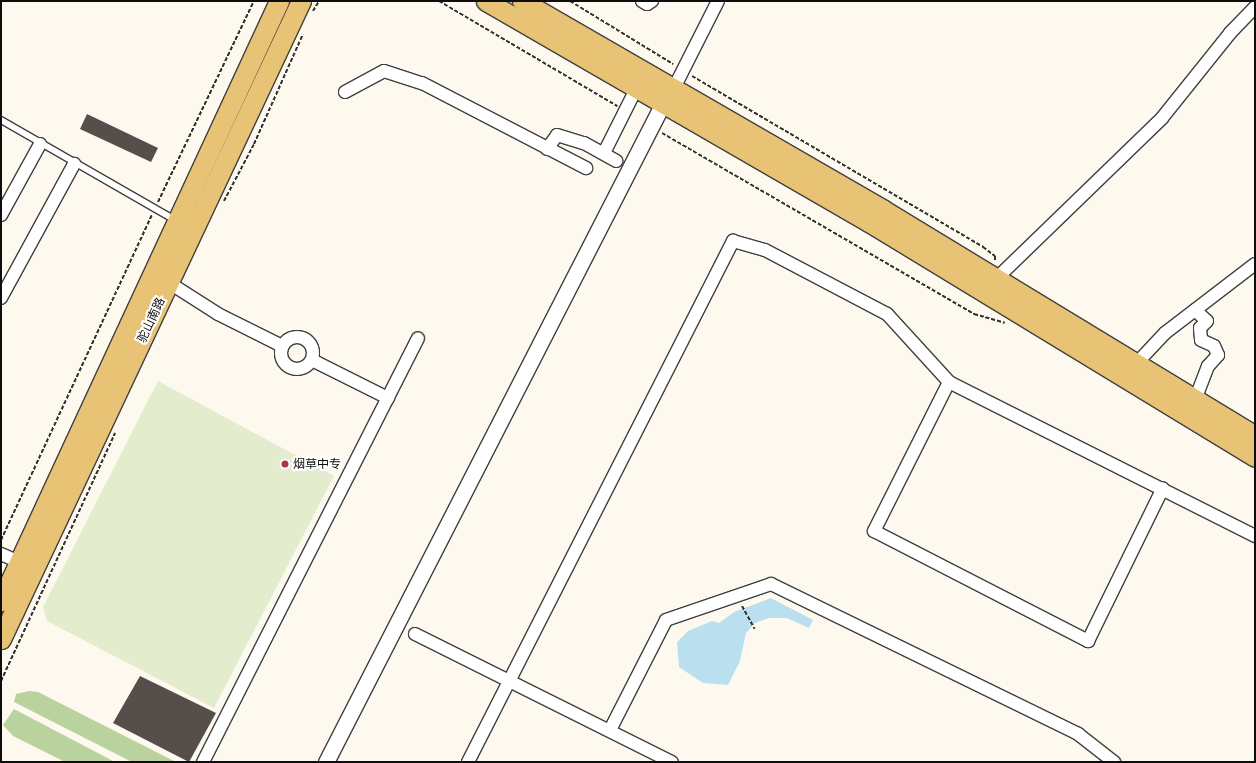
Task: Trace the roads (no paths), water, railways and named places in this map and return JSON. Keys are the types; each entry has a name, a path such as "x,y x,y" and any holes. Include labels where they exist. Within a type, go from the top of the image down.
{"main road":[{"name":"驼山南路","path":"1,639 168,282 185,225 279,1"},
{"path":"486,1 636,89 668,98 882,209 1255,436"},
{"path":"522,1 668,98 1255,457"},
{"name":"驼山南路","path":"1,601 185,225 306,8"}],"street":[{"path":"642,1 647,4 652,1"},
{"path":"326,762 650,126 668,98 718,1"},
{"path":"996,279 1162,118 1230,32 1255,7"},
{"path":"344,92 384,71 422,83 586,168"},
{"path":"604,153 623,110 636,89"},
{"path":"547,149 558,135 604,153 616,160"},
{"path":"1,215 40,144"},
{"path":"1,298 74,164"},
{"path":"468,762 512,682 732,241 765,250 887,314 949,382 1163,488 1255,536"},
{"path":"1135,364 1166,333 1255,264"},
{"path":"168,282 218,314 282,346"},
{"path":"1195,310 1207,321 1200,328 1201,340 1214,346 1218,355 1208,366 1195,400"},
{"path":"289,338 305,339 312,347 312,360 301,369 291,368 281,357 282,346 289,338"},
{"path":"203,762 418,339"},
{"path":"312,360 388,398"},
{"path":"949,382 874,531 1088,641 1163,488"},
{"path":"1,554 19,562"},
{"path":"610,730 666,620 771,584 1078,734 1114,762"},
{"path":"415,634 672,762"}],"lane":[{"path":"1,120 154,210 185,225"}],"water":[{"path":"771,598 813,620 809,628 787,618 769,618 755,623 746,633 740,661 728,685 703,683 679,667 677,642 688,631 712,621 719,623 734,612"}],"place":[{"name":"烟草中专","path":"285,464"}]}
